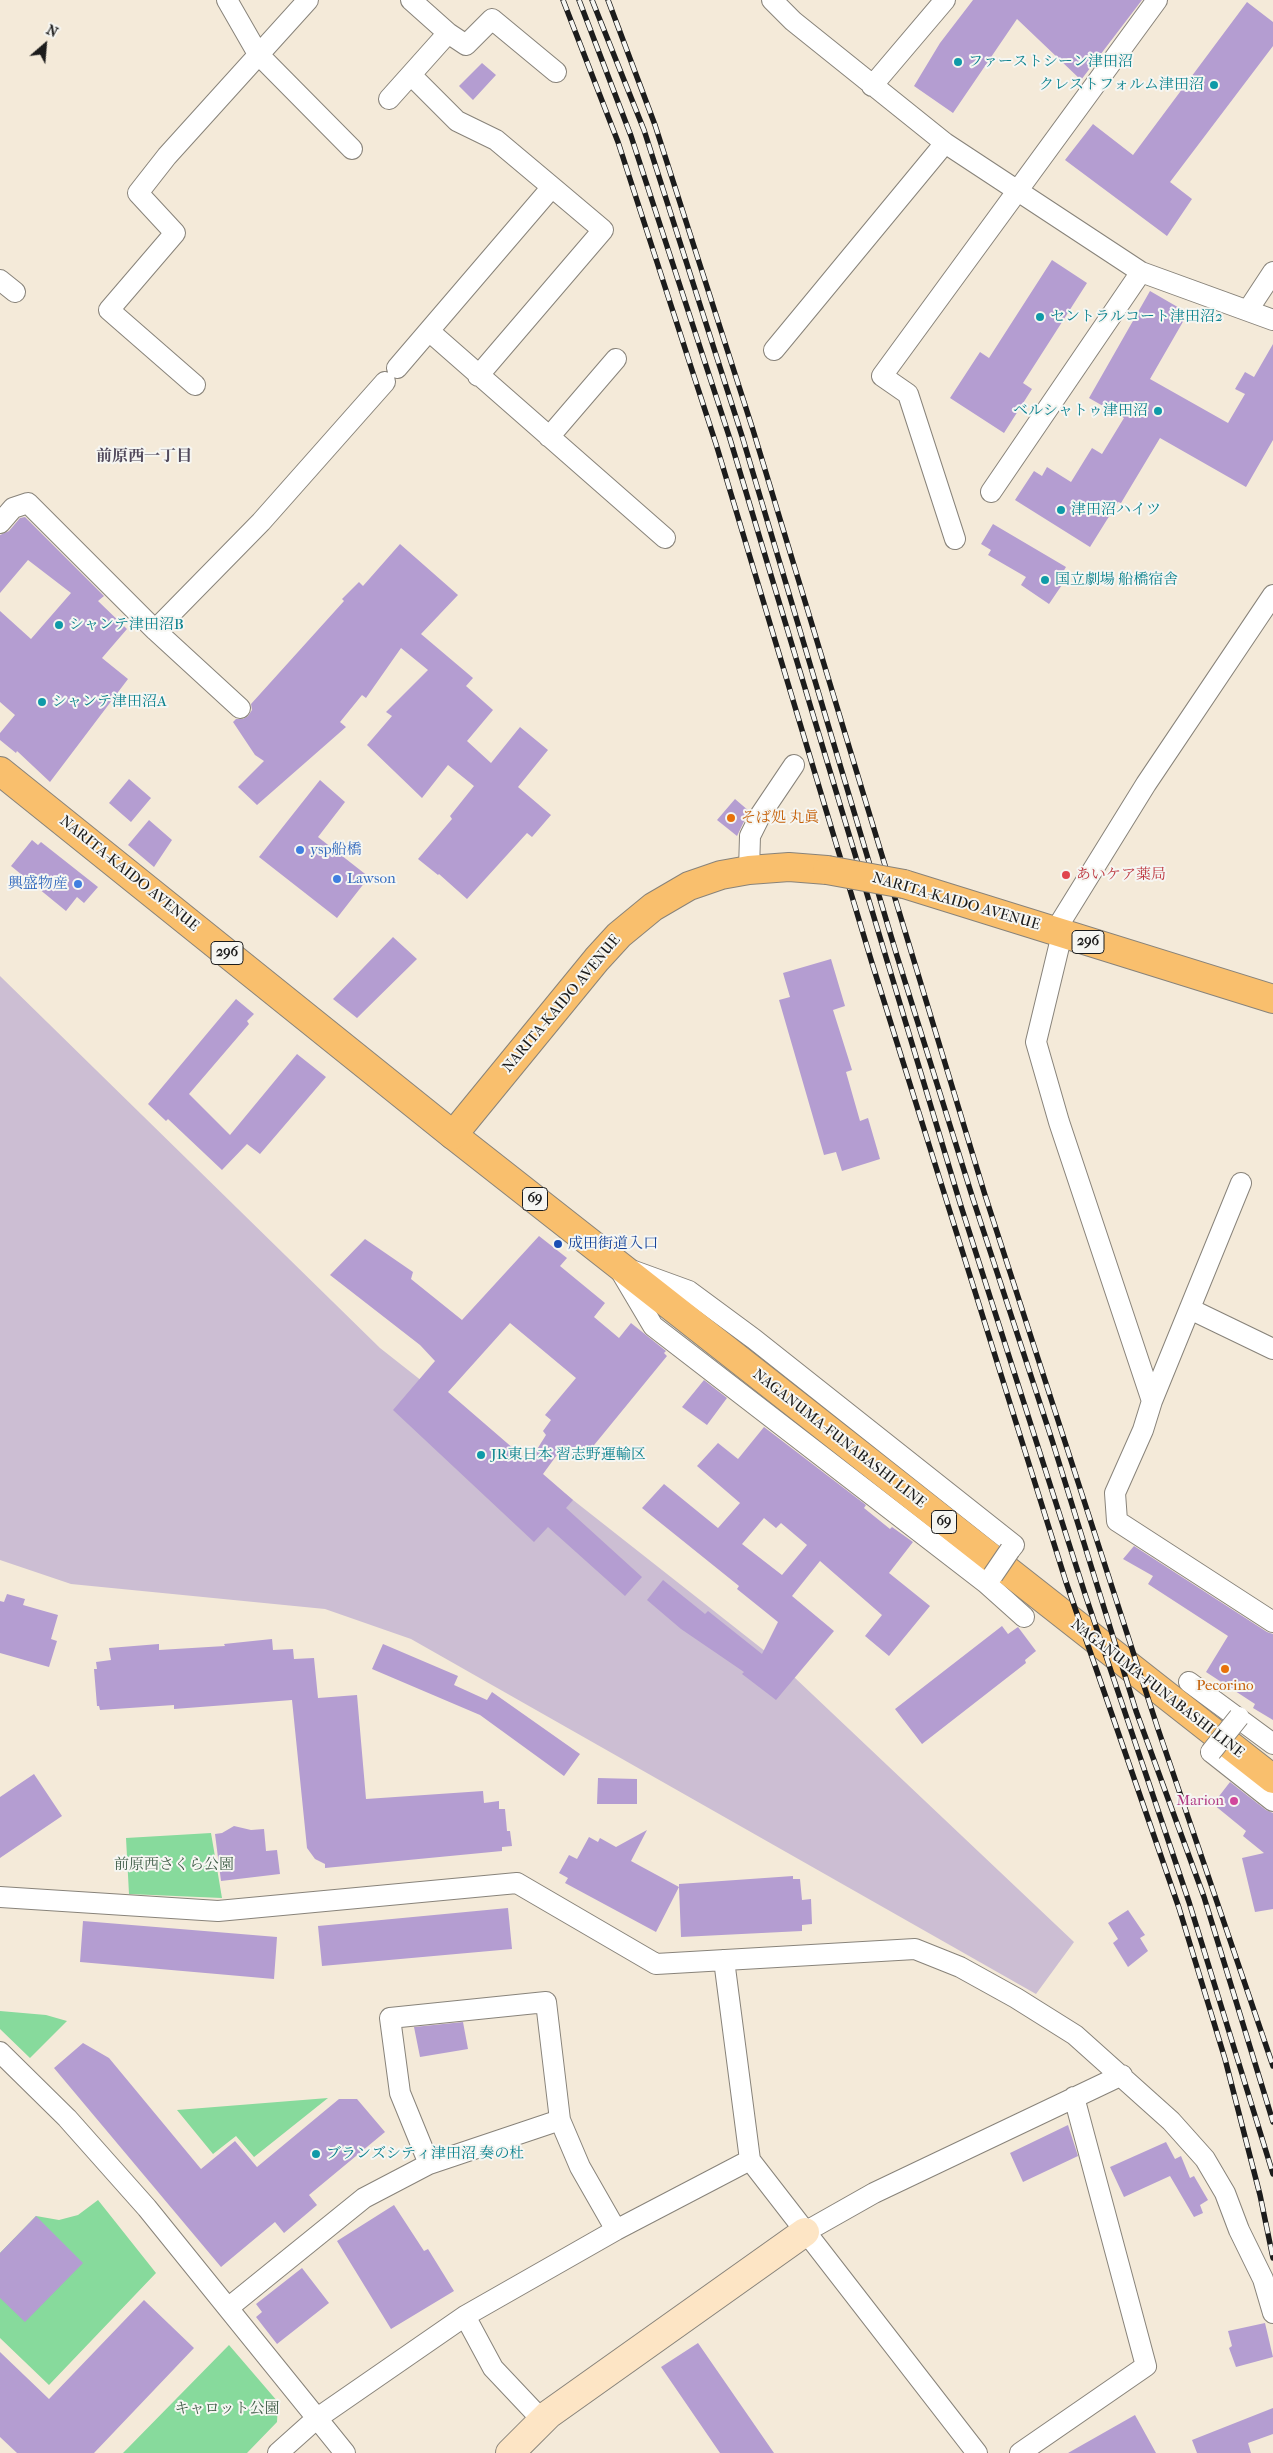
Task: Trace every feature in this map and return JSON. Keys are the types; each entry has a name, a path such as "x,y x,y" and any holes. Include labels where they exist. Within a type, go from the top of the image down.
{"main road":[{"name":"NARITA-KAIDO AVENUE","path":"0,771 453,1135 596,959 619,935 653,907 689,886 749,870 788,867 827,870 904,884 1273,999"},
{"name":"NAGANUMA-FUNABASHI LINE","path":"453,1135 1273,1779"}],"street":[{"path":"227,0 258,54 352,149"},
{"path":"195,385 109,310 175,233 138,193 168,156 308,0"},
{"path":"411,0 448,33 466,45 492,19 556,72"},
{"path":"772,0 793,21 945,143 1141,272 1273,320"},
{"path":"872,86 945,0"},
{"path":"955,539 908,394 882,376 1157,0"},
{"path":"389,99 448,33"},
{"path":"411,75 457,121 496,140 603,230 478,376"},
{"path":"774,350 945,143"},
{"path":"156,630 261,522 391,375 552,187"},
{"path":"991,492 1141,272"},
{"path":"1248,310 1273,272"},
{"path":"429,331 478,376 665,538"},
{"path":"548,437 616,359"},
{"path":"0,522 12,508 28,503 156,630 240,708"},
{"path":"1152,1401 1059,1122 1036,1042 1058,933 1146,784 1273,595"},
{"path":"749,870 750,836 760,814 794,765"},
{"path":"1240,1183 1152,1401 1143,1430 1115,1493 1117,1521 1273,1622"},
{"path":"616,1264 689,1291 1014,1545 990,1579"},
{"path":"616,1264 653,1326 990,1579 1024,1617"},
{"path":"1190,1309 1273,1349"},
{"path":"1189,1682 1239,1717 1273,1744"},
{"path":"1239,1717 1211,1752 1273,1801"},
{"path":"0,1897 218,1911 517,1883 656,1964 915,1949 960,1968 1016,1998 1075,2035 1122,2075 1171,2121 1205,2160 1225,2193 1239,2230 1263,2279 1273,2313"},
{"path":"724,1960 750,2160 977,2453"},
{"path":"429,2164 400,2093 390,2018 546,2002 560,2120 580,2166 616,2230"},
{"path":"0,2052 67,2118 107,2161 345,2453"},
{"path":"510,2453 543,2421 805,2232 874,2194 1122,2075"},
{"path":"1020,2453 1146,2366 1074,2097"},
{"path":"228,2308 364,2198 429,2164 560,2120"},
{"path":"278,2453 316,2419 465,2316 616,2230 750,2160"},
{"path":"465,2316 493,2368 543,2421"}],"shaded area":[{"path":"0,976 380,1348 775,1659 1074,1942 1036,1994 411,1639 325,1609 71,1584 0,1560"}],"green space":[{"name":"前原西さくら公園","path":"211,1833 222,1898 129,1894 126,1838"},
{"path":"0,2011 46,2015 67,2021 30,2058 0,2029"},
{"path":"328,2098 254,2157 236,2136 213,2154 177,2110"},
{"path":"98,2200 156,2273 49,2385 0,2338 0,2253 36,2216 59,2220 78,2215"},
{"name":"キャロット公園","path":"229,2345 278,2402 277,2422 247,2453 123,2453"}],"building":[{"path":"973,0 1142,0 1081,80 1017,19 953,113 914,86 940,43"},
{"name":"クレストフォルム津田沼","path":"1247,2 1273,22 1273,46 1170,182 1192,199 1167,236 1065,160 1093,124 1133,155"},
{"path":"482,63 496,75 473,100 459,86"},
{"name":"セントラルコート津田沼2","path":"1052,260 1087,283 1023,383 1032,389 1004,433 950,398 980,352 989,358"},
{"name":"ベルシャトゥ津田沼","path":"1150,291 1188,313 1150,379 1228,423 1245,394 1235,389 1245,372 1254,377 1273,344 1273,440 1246,487 1160,438 1121,503 1118,502 1090,547 1015,500 1034,471 1042,476 1047,467 1071,482 1092,448 1102,454 1124,418 1089,398"},
{"path":"25,517 104,596 98,601 127,629 102,658 128,679 50,782 17,751 16,753 0,740 0,733 15,715 0,702 0,611 31,639 71,593 28,560 0,593 0,535 9,531 20,518"},
{"path":"993,524 1066,567 1063,572 1068,576 1049,604 1021,585 1026,577 988,555 991,550 981,544"},
{"path":"400,544 458,595 421,634 473,678 466,686 493,710 467,741 491,763 520,727 548,750 518,787 551,815 532,837 527,833 467,899 439,874 418,859 452,819 450,816 474,786 448,765 422,798 367,745 392,716 386,712 428,670 401,648 366,698 362,695 340,722 346,727 257,805 238,787 264,761 255,755 233,722 236,719 243,719 248,716 252,710 251,704 344,601 342,599 359,582 363,586"},
{"path":"129,779 151,798 131,822 109,803"},
{"path":"320,780 345,802 318,837 369,877 337,918 259,857"},
{"path":"735,799 749,811 737,836 717,820"},
{"path":"149,820 172,840 154,867 128,845"},
{"path":"32,840 38,845 41,842 98,887 84,903 77,897 66,911 11,866"},
{"path":"393,937 417,959 357,1018 333,999"},
{"path":"831,959 845,1006 833,1010 852,1070 846,1072 860,1121 868,1118 880,1159 842,1171 836,1152 824,1155 779,1000 790,997 783,973"},
{"path":"236,999 254,1014 247,1021 249,1024 189,1094 230,1135 297,1054 326,1077 260,1154 247,1144 222,1170 168,1119 166,1121 148,1104"},
{"path":"539,1236 567,1258 560,1266 605,1303 594,1317 619,1338 631,1323 666,1351 664,1353 667,1356 581,1461 562,1448 543,1474 573,1500 566,1508 642,1577 625,1596 548,1527 534,1542 393,1410 435,1361 420,1345 330,1275 365,1239 413,1272 411,1279 462,1320","holes":["510,1323 576,1378 545,1415 551,1420 543,1431 546,1435 529,1462 448,1392"]},
{"path":"704,1380 727,1398 707,1425 682,1407"},
{"path":"764,1427 866,1505 864,1508 890,1529 892,1527 913,1542 889,1573 930,1606 889,1656 865,1636 882,1615 820,1561 792,1596 834,1631 776,1700 742,1674 744,1672 681,1629 647,1600 663,1580 705,1614 708,1611 762,1654 778,1622 737,1589 739,1586 642,1508 664,1484 718,1528 740,1503 697,1466 718,1443 738,1459","holes":["764,1518 776,1528 781,1523 807,1545 782,1575 742,1544"]},
{"path":"1134,1546 1267,1632 1273,1634 1273,1720 1253,1708 1255,1704 1206,1672 1228,1636 1148,1584 1153,1576 1123,1559"},
{"path":"7,1594 25,1599 23,1605 58,1615 51,1639 57,1641 49,1667 0,1653 0,1601 4,1602"},
{"path":"1002,1626 1008,1634 1018,1627 1036,1651 1025,1660 1026,1663 922,1744 895,1709"},
{"path":"272,1639 273,1650 293,1649 294,1659 314,1658 318,1698 357,1695 366,1799 483,1791 484,1803 499,1801 499,1809 505,1809 507,1831 510,1831 512,1846 502,1847 502,1851 325,1868 325,1864 315,1859 307,1848 292,1700 174,1709 174,1705 100,1710 99,1706 97,1706 94,1669 97,1669 96,1662 111,1660 109,1648 159,1644 159,1650 225,1646 224,1644"},
{"path":"383,1644 458,1676 454,1685 487,1700 492,1692 580,1754 564,1776 480,1715 372,1669"},
{"path":"34,1774 62,1816 0,1858 0,1797"},
{"path":"598,1778 637,1779 637,1804 597,1804"},
{"path":"1230,1782 1266,1810 1273,1813 1273,1909 1255,1912 1242,1858 1264,1853 1243,1836 1246,1831 1213,1804"},
{"path":"234,1826 251,1830 264,1829 266,1851 277,1850 280,1874 221,1881 215,1834 222,1833"},
{"path":"647,1830 631,1861 679,1887 656,1932 565,1883 568,1878 559,1873 569,1855 577,1859 589,1837 598,1842 600,1838 616,1847"},
{"path":"793,1876 793,1879 800,1879 802,1900 811,1899 812,1924 802,1925 802,1931 681,1937 679,1884"},
{"path":"508,1908 512,1949 322,1966 318,1926"},
{"path":"1128,1910 1145,1935 1140,1938 1148,1951 1128,1967 1113,1943 1118,1939 1108,1923"},
{"path":"83,1921 277,1937 274,1979 80,1962"},
{"path":"463,2022 468,2049 420,2057 414,2027"},
{"name":"ブランズシティ津田沼 奏の杜","path":"83,2043 109,2058 201,2169 235,2141 257,2167 339,2099 357,2099 385,2132 309,2195 317,2205 284,2233 275,2222 221,2267 54,2068"},
{"path":"1068,2125 1078,2156 1023,2182 1010,2153"},
{"path":"1166,2142 1175,2159 1181,2156 1190,2178 1194,2176 1208,2200 1200,2205 1203,2213 1194,2217 1170,2176 1124,2197 1110,2167"},
{"path":"394,2205 424,2251 428,2249 454,2291 391,2329 337,2241"},
{"path":"36,2216 83,2263 25,2322 0,2298 0,2253"},
{"path":"302,2268 329,2303 277,2344 256,2317 262,2312 256,2304"},
{"path":"144,2300 194,2348 94,2453 17,2453 0,2437 0,2352 49,2399"},
{"path":"1265,2323 1273,2357 1236,2367 1229,2348 1232,2346 1228,2331"},
{"path":"698,2343 774,2453 720,2453 661,2367"},
{"path":"1273,2408 1273,2434 1248,2443 1251,2453 1197,2453 1192,2440"},
{"path":"1135,2415 1156,2453 1068,2453"}],"railway":[{"path":"563,0 618,142 716,444 872,963 1066,1582 1179,1908 1225,2059 1260,2195 1273,2258"},
{"path":"579,0 631,136 730,439 960,1203 1086,1597 1189,1902 1273,2174"},
{"path":"592,0 644,130 742,436 897,956 973,1199 1052,1440 1136,1711 1204,1897 1273,2122"},
{"path":"608,0 655,125 753,430 985,1195 1158,1729 1273,2066"}],"place":[{"name":"ファーストシーン津田沼","path":"958,62"},
{"name":"クレストフォルム津田沼","path":"1214,85"},
{"name":"セントラルコート津田沼2","path":"1040,317"},
{"name":"ベルシャトゥ津田沼","path":"1158,411"},
{"name":"津田沼ハイツ","path":"1061,510"},
{"name":"国立劇場 船橋宿舎","path":"1045,580"},
{"name":"シャンテ津田沼B","path":"59,625"},
{"name":"シャンテ津田沼A","path":"42,702"},
{"name":"そば処 丸眞","path":"731,818"},
{"name":"ysp船橋","path":"300,850"},
{"name":"あいケア薬局","path":"1066,875"},
{"name":"Lawson","path":"337,879"},
{"name":"興盛物産","path":"78,884"},
{"name":"成田街道入口","path":"558,1244"},
{"name":"JR東日本 習志野運輸区","path":"481,1455"},
{"name":"Pecorino","path":"1225,1669"},
{"name":"Marion","path":"1234,1801"},
{"name":"ブランズシティ津田沼 奏の杜","path":"316,2154"}],"district":[{"name":"前原西一丁目","path":"144,457"}]}
